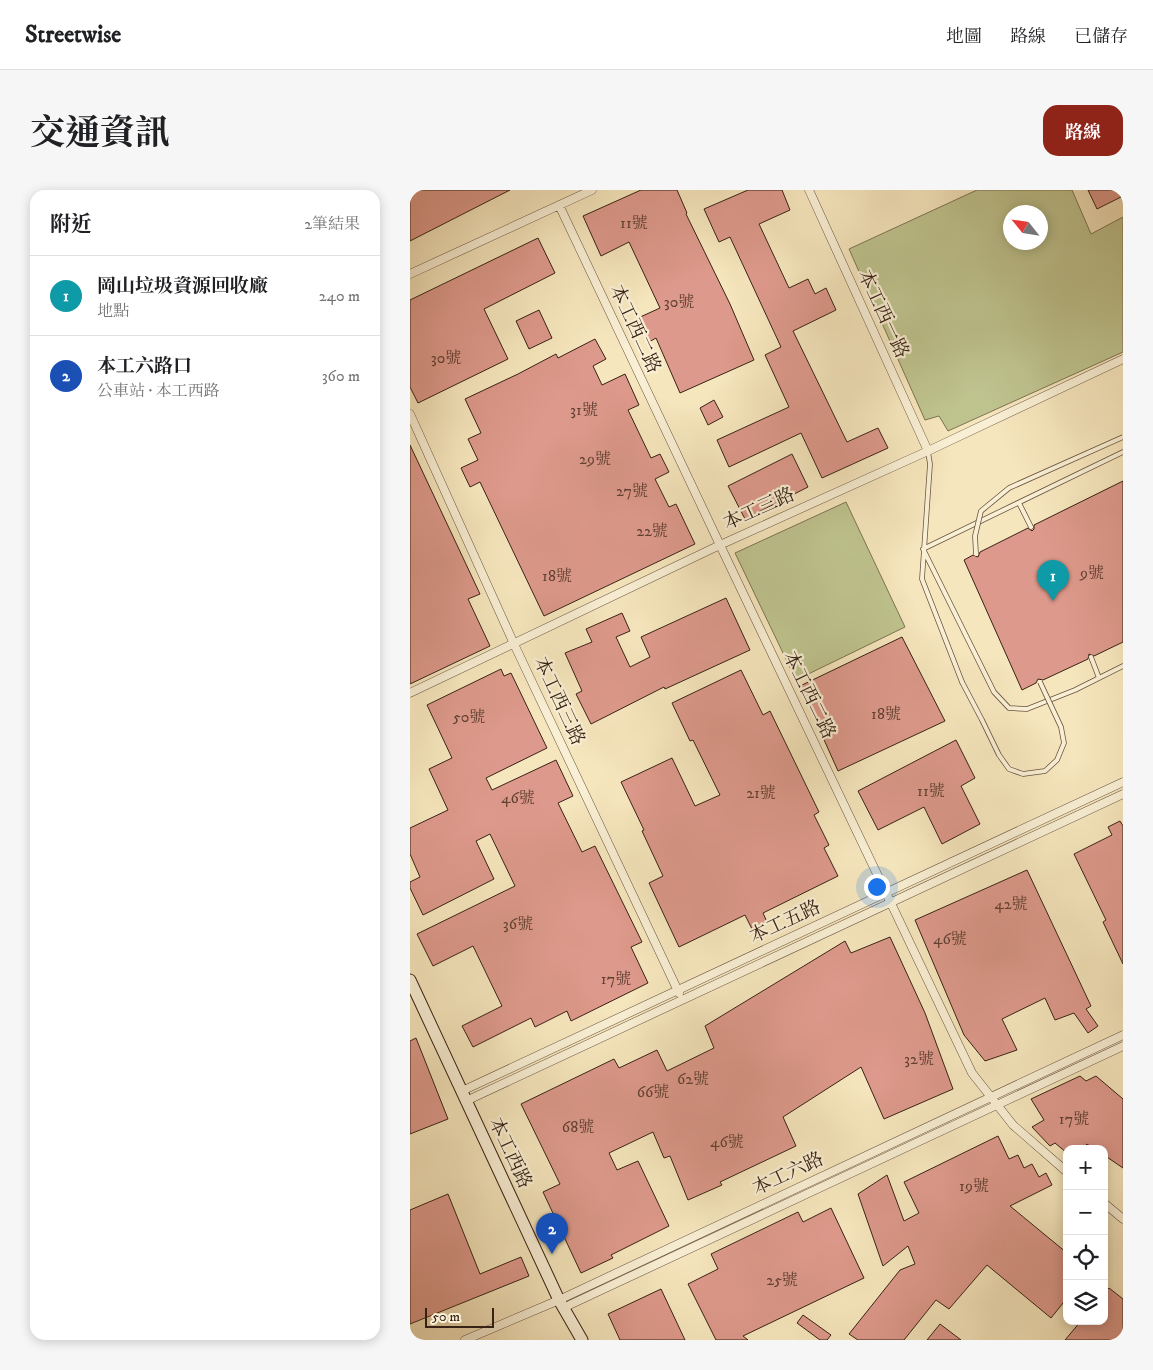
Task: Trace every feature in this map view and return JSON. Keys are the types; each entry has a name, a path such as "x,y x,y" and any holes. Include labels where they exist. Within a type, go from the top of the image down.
{"street":[{"path":"410,274 592,190"},
{"name":"本工西一路","path":"809,190 928,451"},
{"name":"本工西二路","path":"559,205 972,1073 1013,1125 1063,1169"},
{"name":"本工三路","path":"410,693 720,545 928,451 1123,359"},
{"name":"本工西三路","path":"410,414 514,644 682,1000"},
{"name":"本工五路","path":"464,1096 677,990 1123,782"},
{"name":"本工五路","path":"464,1096 682,1000 1123,794"},
{"name":"本工西路","path":"410,980 561,1304 582,1340"},
{"name":"本工六路","path":"561,1304 1123,1034"},
{"name":"本工六路","path":"466,1340 476,1338 561,1304 1123,1046"},
{"path":"1108,1206 1123,1219"}],"lane":[{"path":"976,554 975,536 981,511 1009,488 1123,437"},
{"path":"928,451 930,464 922,579 962,682 998,755 1009,769 1024,774 1045,771 1057,760 1064,743 1061,727 1040,682"},
{"path":"923,549 1123,452"},
{"path":"1019,503 1031,527"},
{"path":"923,549 994,692 1009,708 1027,709 1075,690 1123,666"},
{"path":"1091,657 1099,678"}],"green space":[{"path":"977,190 1072,190 1091,234 1123,217 1123,352 948,431 939,416 925,420 849,249"},
{"path":"846,502 905,627 796,680 735,553"}],"building":[{"path":"410,190 510,190 410,241"},
{"path":"641,190 677,190 686,214 730,304 754,360 680,393 656,338 649,342 638,318 660,308 629,242 601,256 583,216"},
{"path":"748,190 782,190 790,210 759,224 789,288 808,279 815,294 826,288 836,310 793,331 847,442 878,428 888,448 822,478 801,433 729,467 717,440 789,407 765,355 781,347 730,237 719,242 704,209"},
{"path":"1088,190 1117,190 1121,197 1097,209"},
{"path":"538,238 555,273 484,309 508,359 418,403 410,387 410,300"},
{"path":"539,310 552,338 529,349 516,321"},
{"path":"595,339 606,359 593,366 602,385 625,374 639,405 628,410 651,458 660,454 669,472 655,479 669,507 676,504 695,544 544,616 480,482 470,487 461,468 478,460 468,439 481,433 465,399 556,354 558,358"},
{"path":"714,400 723,417 708,425 700,408"},
{"path":"410,445 480,594 468,599 490,646 410,684"},
{"path":"792,454 808,487 745,519 728,486"},
{"path":"1123,481 1123,642 1094,656 1089,654 1088,659 1043,680 1038,679 1036,683 1022,690 964,560 973,555 978,557 980,552 1028,528 1032,531 1034,525"},
{"path":"726,598 750,650 665,689 664,687 591,724 576,694 582,691 565,653 592,642 586,629 622,613 630,631 616,637 630,667 650,657 641,637"},
{"path":"902,637 945,721 838,771 800,686"},
{"path":"501,669 504,676 511,673 547,748 486,778 492,790 556,760 573,796 558,803 582,852 595,846 642,942 631,947 648,983 571,1021 567,1011 535,1027 531,1018 473,1047 462,1026 502,1006 473,946 433,966 417,934 515,886 490,834 476,841 494,879 423,915 410,888 410,882 420,877 410,854 410,828 448,810 429,769 452,758 427,705"},
{"path":"741,670 763,715 770,711 819,812 814,815 829,845 824,848 838,876 763,913 767,922 752,929 745,915 679,947 649,883 663,876 621,782 672,758 695,806 720,795 693,740 690,741 672,703"},
{"path":"956,740 975,778 961,786 980,824 942,844 924,807 878,830 858,791"},
{"path":"1120,821 1123,826 1123,964 1103,922 1106,920 1074,854 1112,835 1108,827"},
{"path":"1027,870 1091,1006 1086,1009 1098,1026 1088,1033 1074,1013 1055,1020 1045,998 1002,1019 1017,1050 985,1061 964,1035 915,920"},
{"path":"890,937 925,1013 953,1089 884,1119 861,1067 783,1117 796,1146 720,1182 722,1185 688,1200 670,1156 664,1158 653,1132 609,1153 617,1170 638,1161 669,1226 611,1255 613,1258 581,1273 543,1192 560,1184 521,1104 614,1059 619,1068 657,1050 667,1071 714,1048 705,1026 845,941 851,953"},
{"path":"416,1038 448,1119 410,1134 410,1041"},
{"path":"1080,1076 1086,1081 1096,1076 1123,1099 1123,1168 1108,1158 1108,1145 1063,1145 1063,1150 1055,1143 1050,1146 1032,1127 1044,1120 1031,1099"},
{"path":"998,1136 1009,1159 1018,1155 1024,1168 1032,1164 1039,1177 1046,1173 1052,1185 1010,1206 1063,1250 1063,1303 1051,1318 987,1265 949,1309 936,1300 904,1340 858,1340 849,1334 900,1270 915,1264 908,1246 883,1266 858,1194 887,1175 904,1221 919,1213 904,1182"},
{"path":"448,1194 480,1274 521,1257 529,1276 410,1324 410,1210"},
{"path":"831,1208 864,1278 743,1336 748,1340 716,1340 688,1284 718,1269 711,1254 798,1212 803,1222"},
{"path":"661,1289 685,1340 620,1340 608,1314"},
{"path":"1108,1289 1123,1299 1123,1340 1065,1340 1078,1325 1108,1325"},
{"path":"803,1315 831,1335 827,1340 820,1340 797,1323"},
{"path":"940,1324 961,1340 927,1340"}],"place":[{"name":"岡山垃圾資源回收廠","path":"1053,601"},
{"name":"本工六路口","path":"552,1254"}]}
